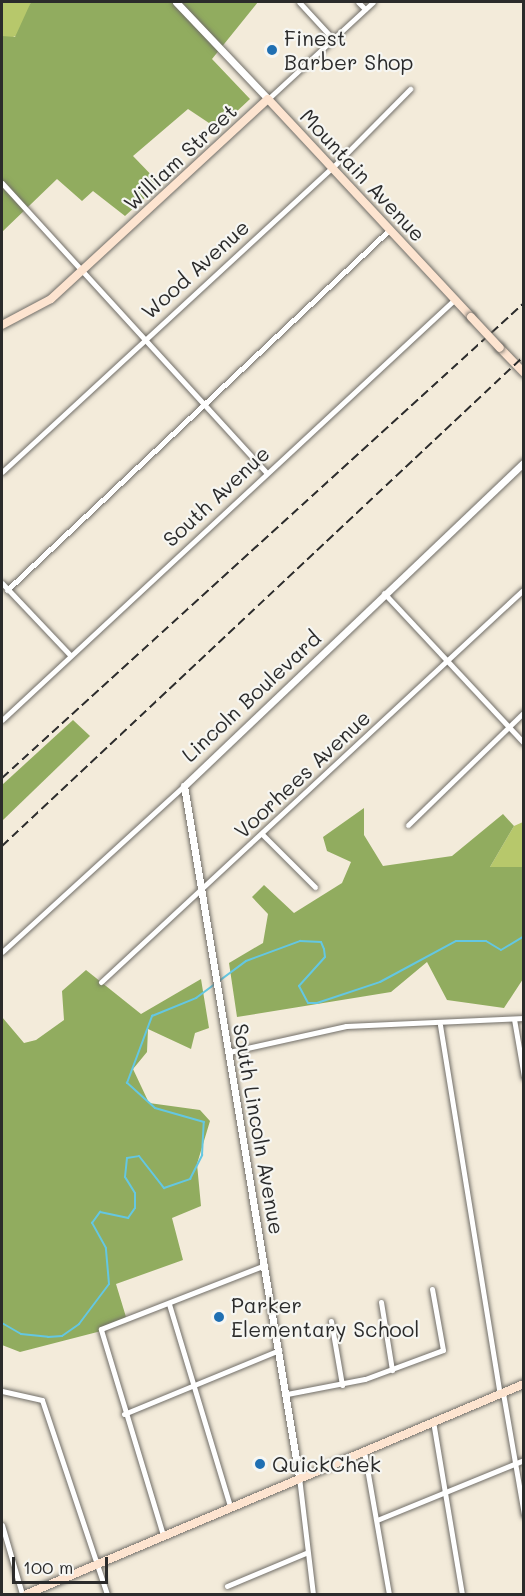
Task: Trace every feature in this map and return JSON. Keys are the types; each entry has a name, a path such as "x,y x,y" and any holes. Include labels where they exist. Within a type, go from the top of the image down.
{"main road":[{"name":"Mountain Avenue","path":"268,99 524,373"},
{"name":"William Street","path":"2,325 39,309 268,99"},
{"path":"27,1594 95,1563 524,1384"}],"street":[{"name":"Mountain Avenue","path":"176,2 268,99"},
{"path":"299,2 333,39"},
{"path":"358,2 365,9"},
{"name":"William Street","path":"268,99 373,2"},
{"name":"Wood Avenue","path":"2,472 145,337 333,167 410,89"},
{"path":"2,183 266,472"},
{"path":"7,590 389,230"},
{"name":"South Avenue","path":"2,720 266,472 455,299"},
{"name":"Lincoln Boulevard","path":"2,952 184,786 524,462"},
{"path":"2,584 70,655"},
{"name":"Voorhees Avenue","path":"101,982 524,589"},
{"path":"384,593 524,743"},
{"path":"408,825 524,711"},
{"name":"South Lincoln Avenue","path":"184,786 299,1477"},
{"path":"262,834 315,887"},
{"path":"229,1052 346,1026 440,1025 524,1018"},
{"path":"514,1019 524,1077"},
{"path":"440,1025 524,1515"},
{"path":"163,1535 124,1414 101,1329 265,1265"},
{"path":"287,1394 342,1384 392,1370 443,1350 432,1289"},
{"path":"381,1302 392,1370"},
{"path":"169,1304 230,1506"},
{"path":"331,1321 342,1384"},
{"path":"124,1414 279,1350"},
{"path":"2,1391 42,1400 107,1594"},
{"path":"433,1421 462,1594"},
{"path":"364,1450 389,1594"},
{"path":"377,1520 524,1460"},
{"path":"299,1477 306,1553 314,1594"},
{"path":"2,1525 22,1594"},
{"path":"227,1586 306,1553"}],"green space":[{"path":"2,2 31,2 20,35 2,40"},
{"path":"31,2 258,2 212,59 250,99 218,129 188,109 133,156 160,184 125,216 93,191 82,201 57,179 2,232 2,36 15,37"},
{"path":"73,720 90,736 2,821 2,785"},
{"path":"364,808 364,835 383,866 452,856 503,814 514,826 490,867 523,867 523,979 504,1008 447,1000 427,962 391,992 237,1017 229,963 263,943 268,914 252,897 264,885 294,913 342,883 351,862 327,851 323,837"},
{"path":"523,822 523,867 490,867 514,826"},
{"path":"86,970 141,1014 201,979 209,1028 195,1033 191,1049 148,1029 147,1052 133,1069 149,1103 200,1110 210,1121 197,1164 201,1206 172,1218 183,1260 116,1284 126,1317 109,1329 20,1352 2,1345 2,1017 24,1043 36,1040 64,1020 62,991"}],"waterway":[{"path":"2,1323 21,1334 48,1337 62,1336 79,1324 109,1284 106,1248 92,1223 100,1212 128,1218 135,1208 135,1193 125,1177 127,1158 139,1156 164,1188 190,1179 202,1155 204,1122 155,1108 127,1083 152,1016 196,998 246,961 300,941 321,942 324,949 325,957 299,986 308,1003 317,1003 380,982 456,941 486,941 501,950 524,936"}],"railway":[{"path":"2,778 524,303"},
{"path":"2,846 524,356"}],"place":[{"name":"Finest Barber Shop","path":"272,50"},
{"name":"Parker Elementary School","path":"219,1317"},
{"name":"QuickChek","path":"260,1464"}]}
